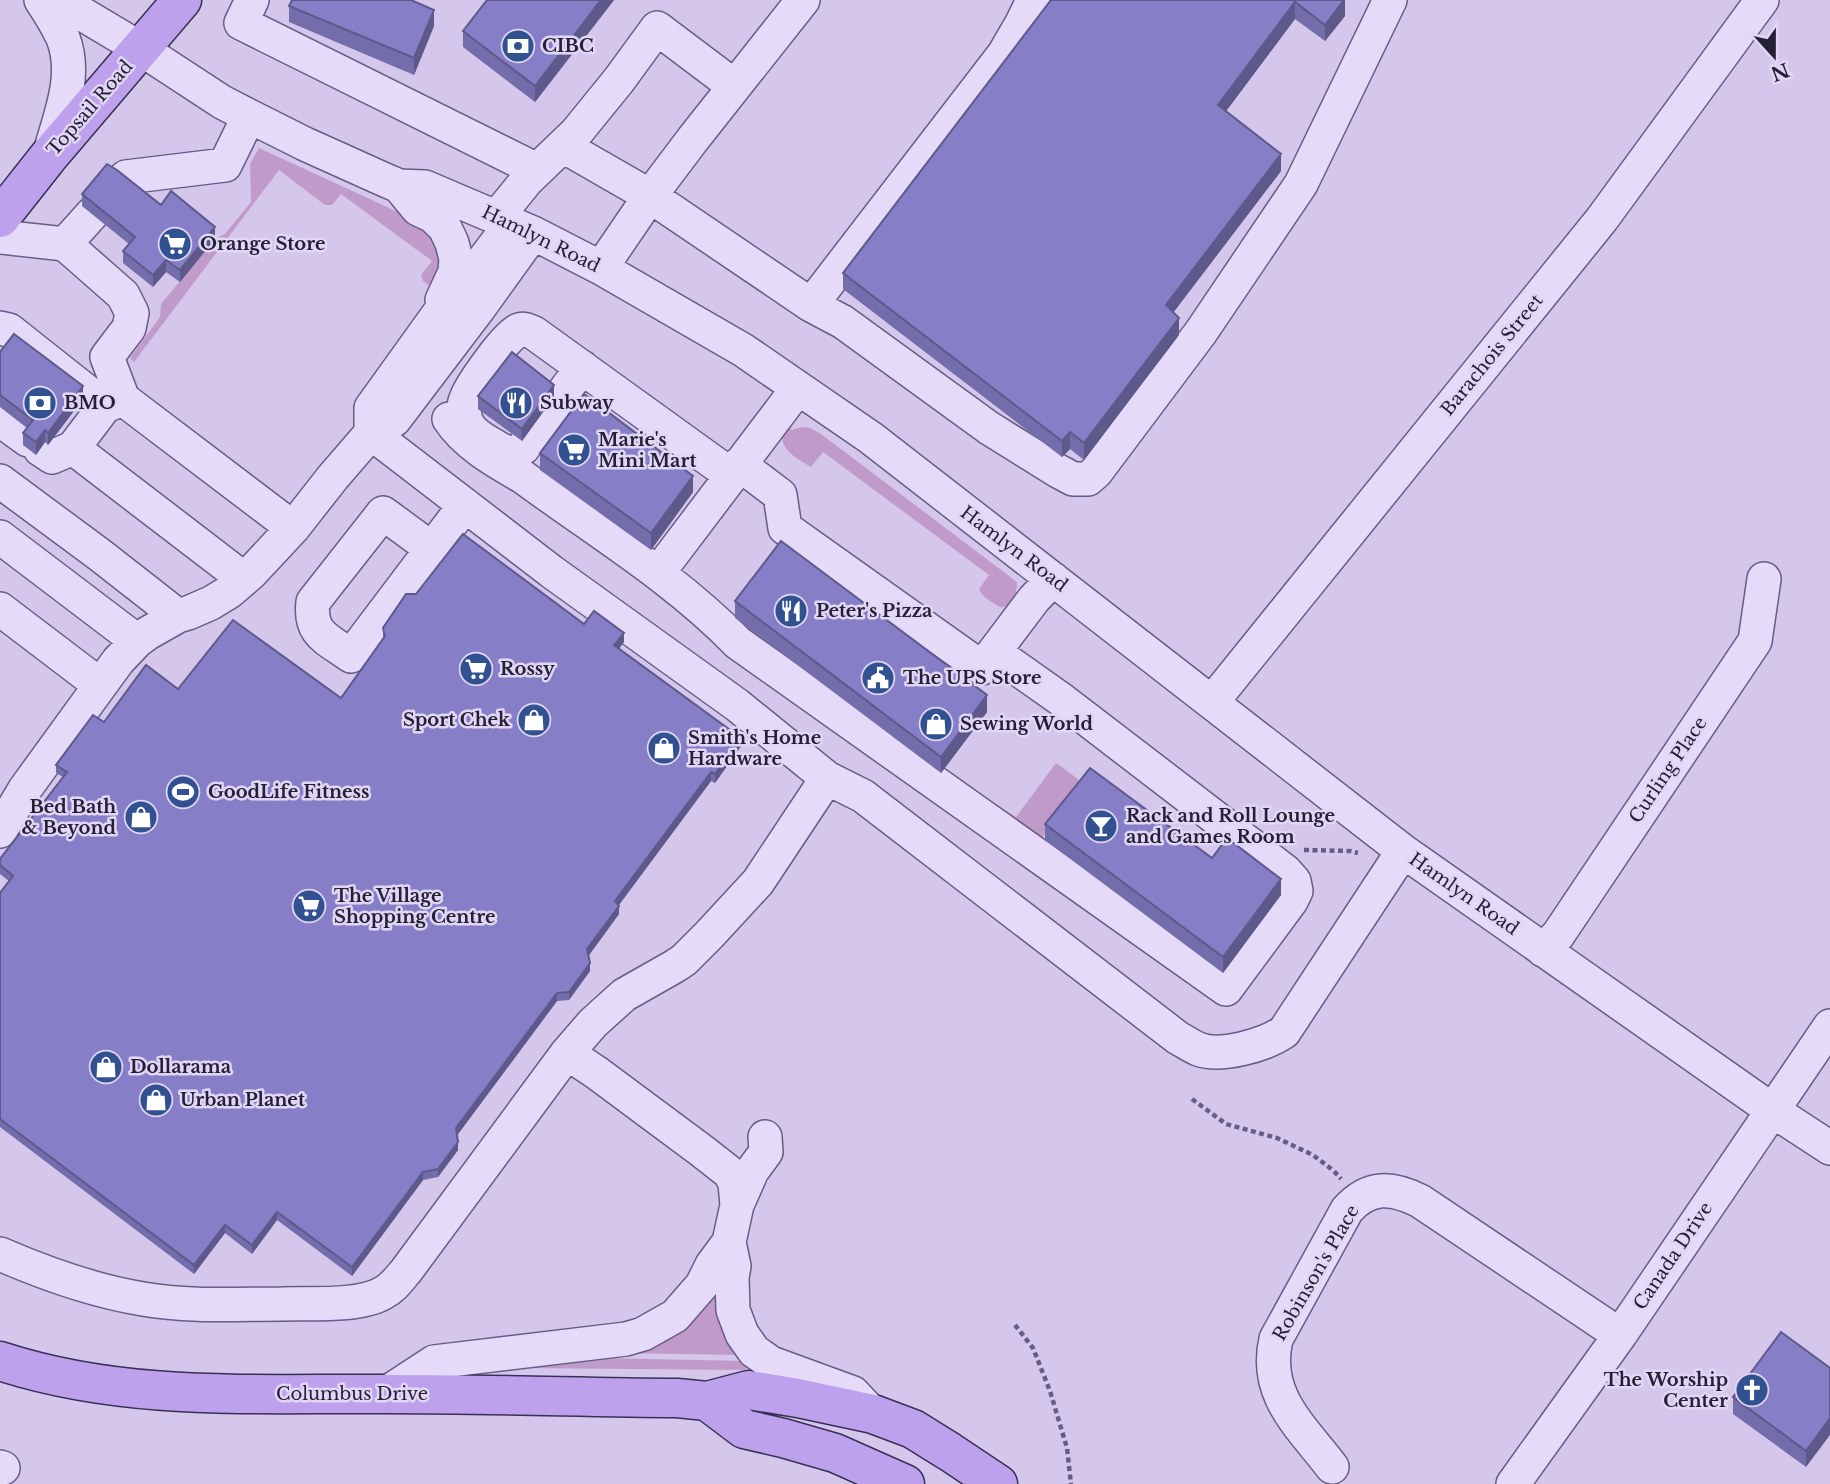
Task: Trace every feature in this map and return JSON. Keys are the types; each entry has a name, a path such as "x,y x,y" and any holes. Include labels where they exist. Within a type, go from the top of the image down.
{"main road":[{"name":"Topsail Road","path":"0,218 49,156 182,0"},
{"name":"Columbus Drive","path":"0,1361 109,1386 177,1393 677,1398 707,1401 749,1390 873,1414 913,1429 998,1484"},
{"path":"707,1401 744,1429 835,1453 905,1484"}],"street":[{"path":"41,0 64,40 70,74 49,156"},
{"name":"Hamlyn Road","path":"59,0 222,102 249,116 399,186 425,187 514,224 601,268 743,350 871,438 1403,851 1830,1149"},
{"path":"252,0 241,23 537,170"},
{"path":"601,268 650,196 803,0"},
{"path":"811,305 1004,54 1033,0"},
{"path":"563,146 650,196 811,305 843,322 989,428 1073,479 1088,479 1201,332 1301,184 1390,0"},
{"name":"Barachois Street","path":"1212,702 1602,219 1762,0"},
{"path":"0,831 25,789 118,661 137,641 178,616 211,603 229,592 293,528 371,433 394,420 479,307 514,224 520,188 576,133 657,28 734,86"},
{"path":"119,184 126,177 225,165 249,116"},
{"path":"399,186 418,209 433,216 445,228 452,243 456,272 443,296 440,312"},
{"path":"65,244 93,214"},
{"path":"371,433 371,408 440,312 452,302 514,224"},
{"path":"0,237 65,244 123,295 132,313 129,328 107,358 113,403"},
{"path":"0,328 9,330 293,528"},
{"path":"589,372 517,452 504,452 472,431 467,424 464,407 466,398 508,337 521,329 534,333 735,470 780,495 785,527 982,668 1053,579"},
{"path":"523,477 589,372"},
{"path":"657,573 798,388"},
{"path":"47,445 113,403"},
{"path":"449,419 460,434 500,464 523,477 657,573 720,624 738,643 1226,989 1291,901 1296,891 1293,881 1285,871 1062,700 994,652"},
{"path":"0,420 47,445 244,579"},
{"path":"371,433 552,572 737,705 827,778 863,796 1178,1038 1200,1050 1240,1048 1273,1040 1284,1032 1403,851"},
{"path":"0,481 178,616"},
{"path":"432,549 465,505"},
{"path":"0,537 137,641"},
{"name":"Curling Place","path":"1543,950 1558,934 1755,641 1764,579"},
{"path":"0,609 100,685"},
{"path":"0,1254 61,1278 101,1290 177,1304 360,1301 383,1293 406,1271 586,1030 618,1000 639,985 675,966 709,935 758,882 827,778"},
{"name":"Canada Drive","path":"1513,1484 1620,1335 1830,1026"},
{"path":"567,1053 730,1174 735,1183 737,1205"},
{"path":"765,1137 766,1152 752,1171 737,1205 729,1242 734,1266 733,1310 741,1334 754,1351 771,1363 853,1393 873,1414"},
{"name":"Robinson's Place","path":"1332,1467 1283,1403 1272,1369 1272,1353 1276,1339 1347,1210 1356,1200 1372,1191 1385,1190 1420,1201 1620,1335"},
{"path":"385,1394 434,1362 626,1339 643,1334 675,1316 702,1285 712,1265 729,1242"}],"path":[{"path":"1192,1098 1226,1124 1278,1138 1313,1156 1334,1171 1341,1180"},
{"path":"1015,1325 1033,1348 1050,1391 1067,1448 1071,1484"}],"shaded area":[{"path":"259,148 424,224 443,260 434,289 423,281 421,275 432,261 341,194 332,205 325,205 279,170 134,362 130,358 160,317 161,304 215,239 225,234 251,202 250,164"},
{"path":"788,426 792,430 807,427 821,434 1017,582 1011,603 1000,607 986,598 979,589 989,575 823,452 811,467 792,455 783,439"},
{"path":"1056,763 1078,779 1081,789 1042,838 997,810 999,806 1016,817"},
{"path":"716,1287 742,1355 619,1353"},
{"path":"601,1358 747,1361 749,1366 745,1370 519,1368"}],"building":[{"path":"292,0 411,0 434,10 414,58 289,6"},
{"path":"487,0 601,0 535,86 463,31"},
{"path":"1051,0 1344,0 1325,25 1295,2 1218,105 1281,154 1166,305 1179,318 1084,443 1070,432 1062,441 843,273"},
{"path":"107,164 161,205 171,191 215,227 180,270 166,260 153,275 123,251 135,237 82,194"},
{"name":"BMO","path":"14,334 83,386 48,433 45,430 36,442 23,433 33,420 0,395 0,352"},
{"name":"Subway","path":"512,352 554,385 522,429 478,396"},
{"path":"584,394 693,476 651,533 540,453"},
{"name":"The Village Shopping Centre","path":"463,534 584,624 594,611 624,633 614,645 741,738 715,774 711,772 615,901 619,906 587,949 590,963 569,992 557,993 456,1128 458,1142 438,1169 423,1172 352,1267 277,1212 252,1245 225,1225 194,1265 0,1119 0,893 13,876 0,865 0,859 67,772 56,765 93,715 104,722 146,665 178,689 233,620 341,698 385,636 383,628 406,594 416,594"},
{"path":"781,541 987,695 941,757 735,601"},
{"path":"1090,768 1212,858 1227,838 1281,879 1223,957 1045,824"},
{"path":"1781,1332 1830,1368 1830,1418 1806,1451 1733,1397"}],"place":[{"name":"CIBC","path":"518,46"},
{"name":"Orange Store","path":"175,244"},
{"name":"BMO","path":"40,403"},
{"name":"Subway","path":"516,403"},
{"name":"Marie's Mini Mart","path":"574,450"},
{"name":"Peter's Pizza","path":"791,611"},
{"name":"Rossy","path":"476,669"},
{"name":"The UPS Store","path":"878,678"},
{"name":"Sport Chek","path":"534,720"},
{"name":"Sewing World","path":"936,724"},
{"name":"Smith's Home Hardware","path":"664,748"},
{"name":"GoodLife Fitness","path":"183,792"},
{"name":"Bed Bath & Beyond","path":"141,817"},
{"name":"Rack and Roll Lounge and Games Room","path":"1101,826"},
{"name":"The Village Shopping Centre","path":"309,906"},
{"name":"Dollarama","path":"106,1067"},
{"name":"Urban Planet","path":"156,1100"},
{"name":"The Worship Center","path":"1752,1390"}]}
